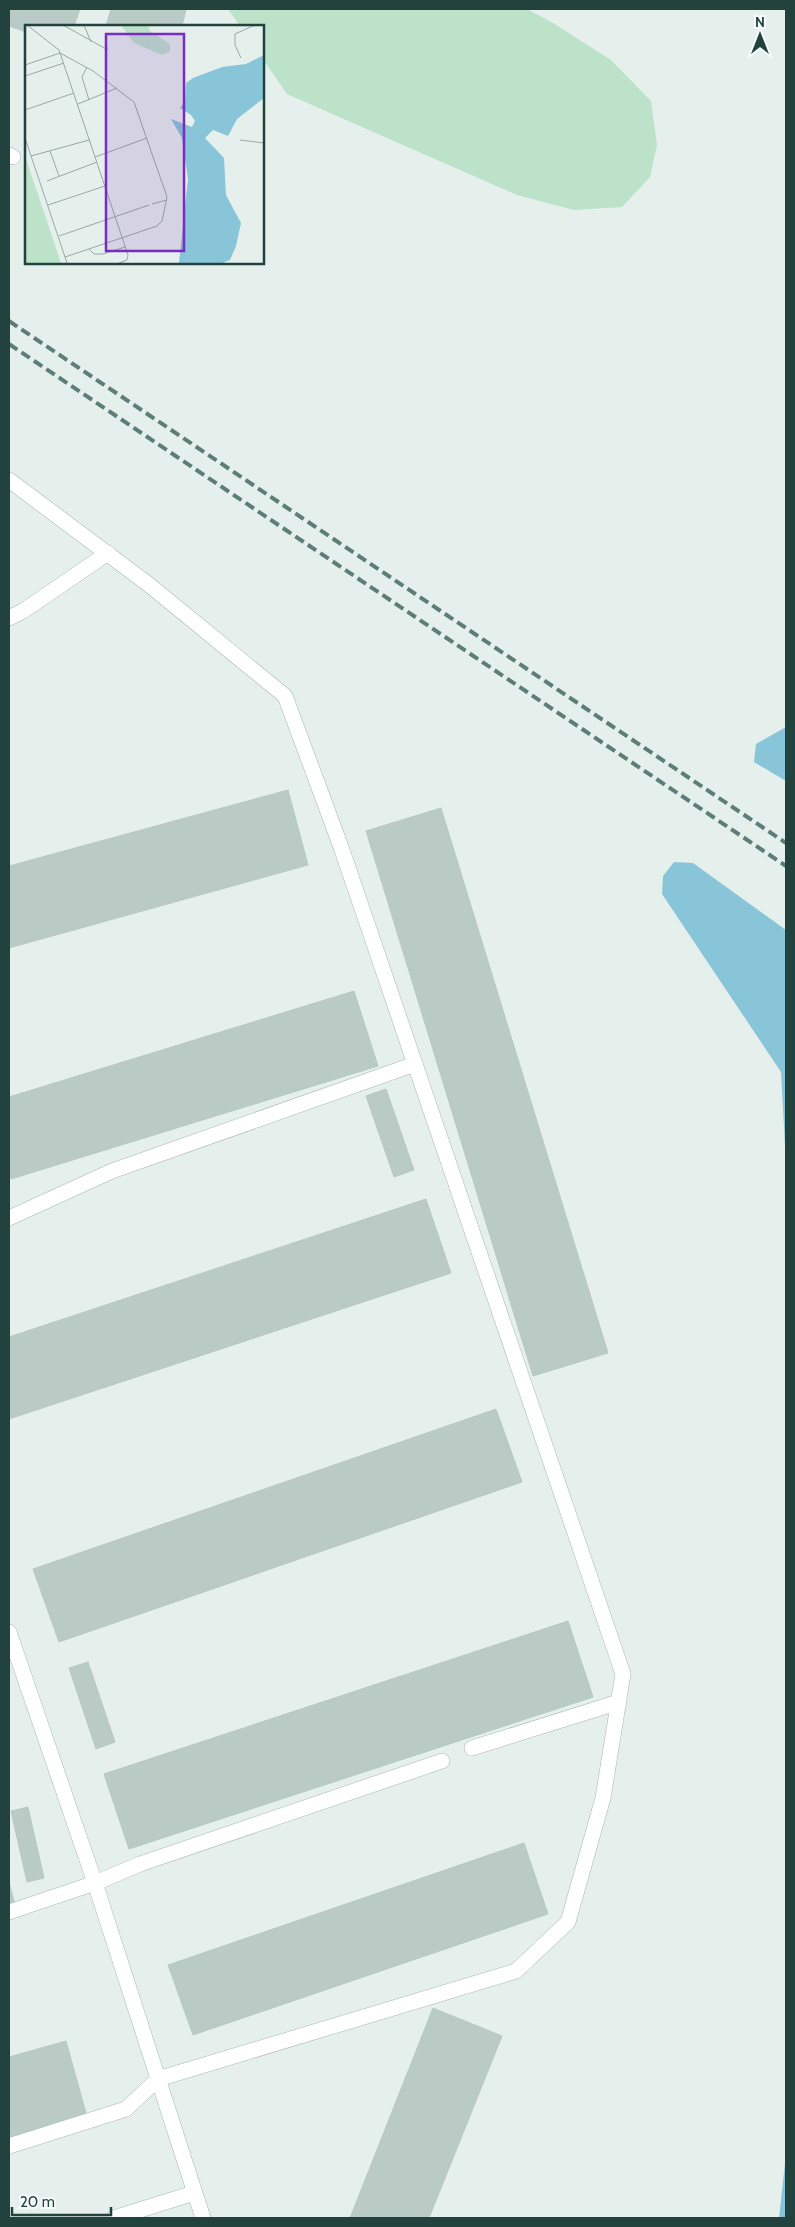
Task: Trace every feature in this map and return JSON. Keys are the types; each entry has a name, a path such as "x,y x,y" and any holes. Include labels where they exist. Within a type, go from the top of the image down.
{"street":[{"path":"9,480 148,584 285,696 341,848 623,1674 604,1798 568,1922 516,1971 158,2079 126,2110 9,2146"},
{"path":"9,618 24,611 108,553"},
{"path":"9,1218 112,1171 415,1064"},
{"path":"9,1632 94,1884 202,2218"},
{"path":"472,1748 618,1702"},
{"path":"9,1912 94,1884 140,1864 442,1761"},
{"path":"114,2218 194,2193"}],"green space":[{"path":"228,9 527,9 553,23 611,60 651,101 657,145 650,177 622,207 574,210 517,195 287,94 264,60 264,25 239,25"}],"water":[{"path":"786,727 786,781 754,762 756,744"},
{"path":"674,862 693,863 786,930 786,1164 781,1072 662,894 663,876"},
{"path":"786,2154 786,2218 779,2218"}],"building":[{"path":"9,9 80,9 74,25 25,25 25,32 9,26"},
{"path":"111,9 186,9 182,25 106,25"},
{"path":"288,790 308,865 9,948 9,866"},
{"path":"441,808 608,1353 533,1376 366,831"},
{"path":"354,991 378,1066 11,1179 9,1174 9,1097"},
{"path":"386,1089 414,1170 394,1177 366,1096"},
{"path":"426,1199 451,1273 9,1419 9,1337"},
{"path":"496,1409 522,1482 59,1642 33,1569"},
{"path":"568,1621 593,1697 129,1849 104,1774"},
{"path":"88,1662 115,1742 96,1749 69,1668"},
{"path":"28,1807 44,1878 27,1882 11,1811"},
{"path":"524,1843 548,1914 193,2035 168,1965"},
{"path":"9,1882 15,1905 9,1907"},
{"path":"433,2008 502,2036 429,2218 350,2218"},
{"path":"66,2041 87,2117 9,2138 9,2057"}],"railway":[{"path":"9,321 786,843"},
{"path":"9,344 786,866"}]}
